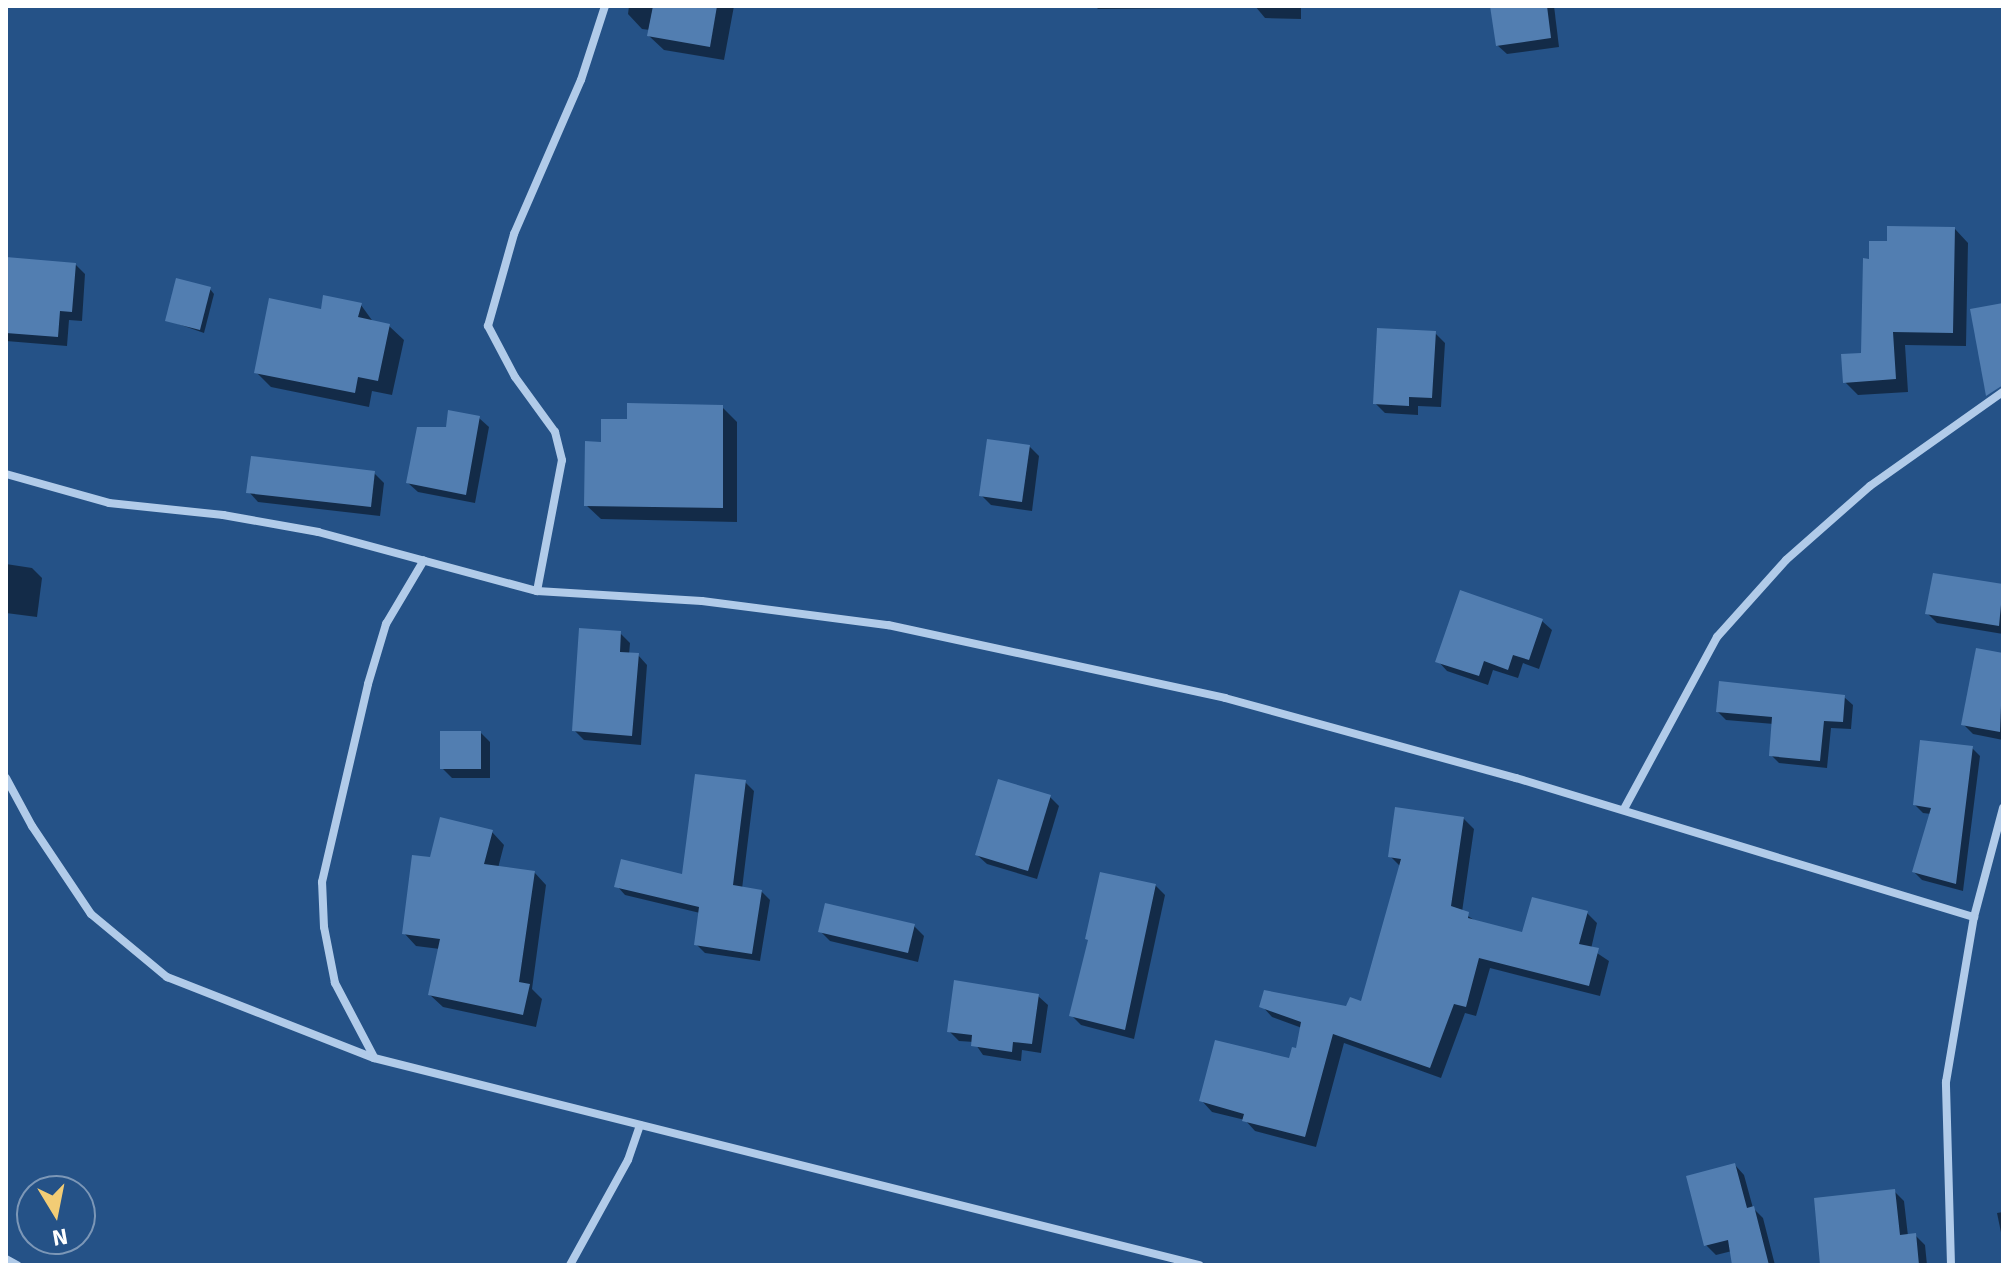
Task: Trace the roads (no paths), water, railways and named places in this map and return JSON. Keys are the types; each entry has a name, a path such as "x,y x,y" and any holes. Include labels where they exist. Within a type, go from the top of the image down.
{"street":[{"path":"537,591 562,460 555,432 515,377 488,326 514,234 581,80 605,6"},
{"path":"1624,809 1717,637 1776,571 1870,486 2003,392"},
{"path":"6,474 109,503 237,517 318,532 537,591 702,601 888,625 1225,698 1624,809 1974,917"},
{"path":"374,1058 335,983 324,927 322,882 368,684 386,624 424,560"},
{"path":"6,778 32,826 91,914 167,977 374,1058 1199,1265"},
{"path":"1951,1265 1946,1082 1974,917 2003,808"},
{"path":"570,1265 628,1160 640,1125"},
{"path":"6,1259 17,1265"}]}
